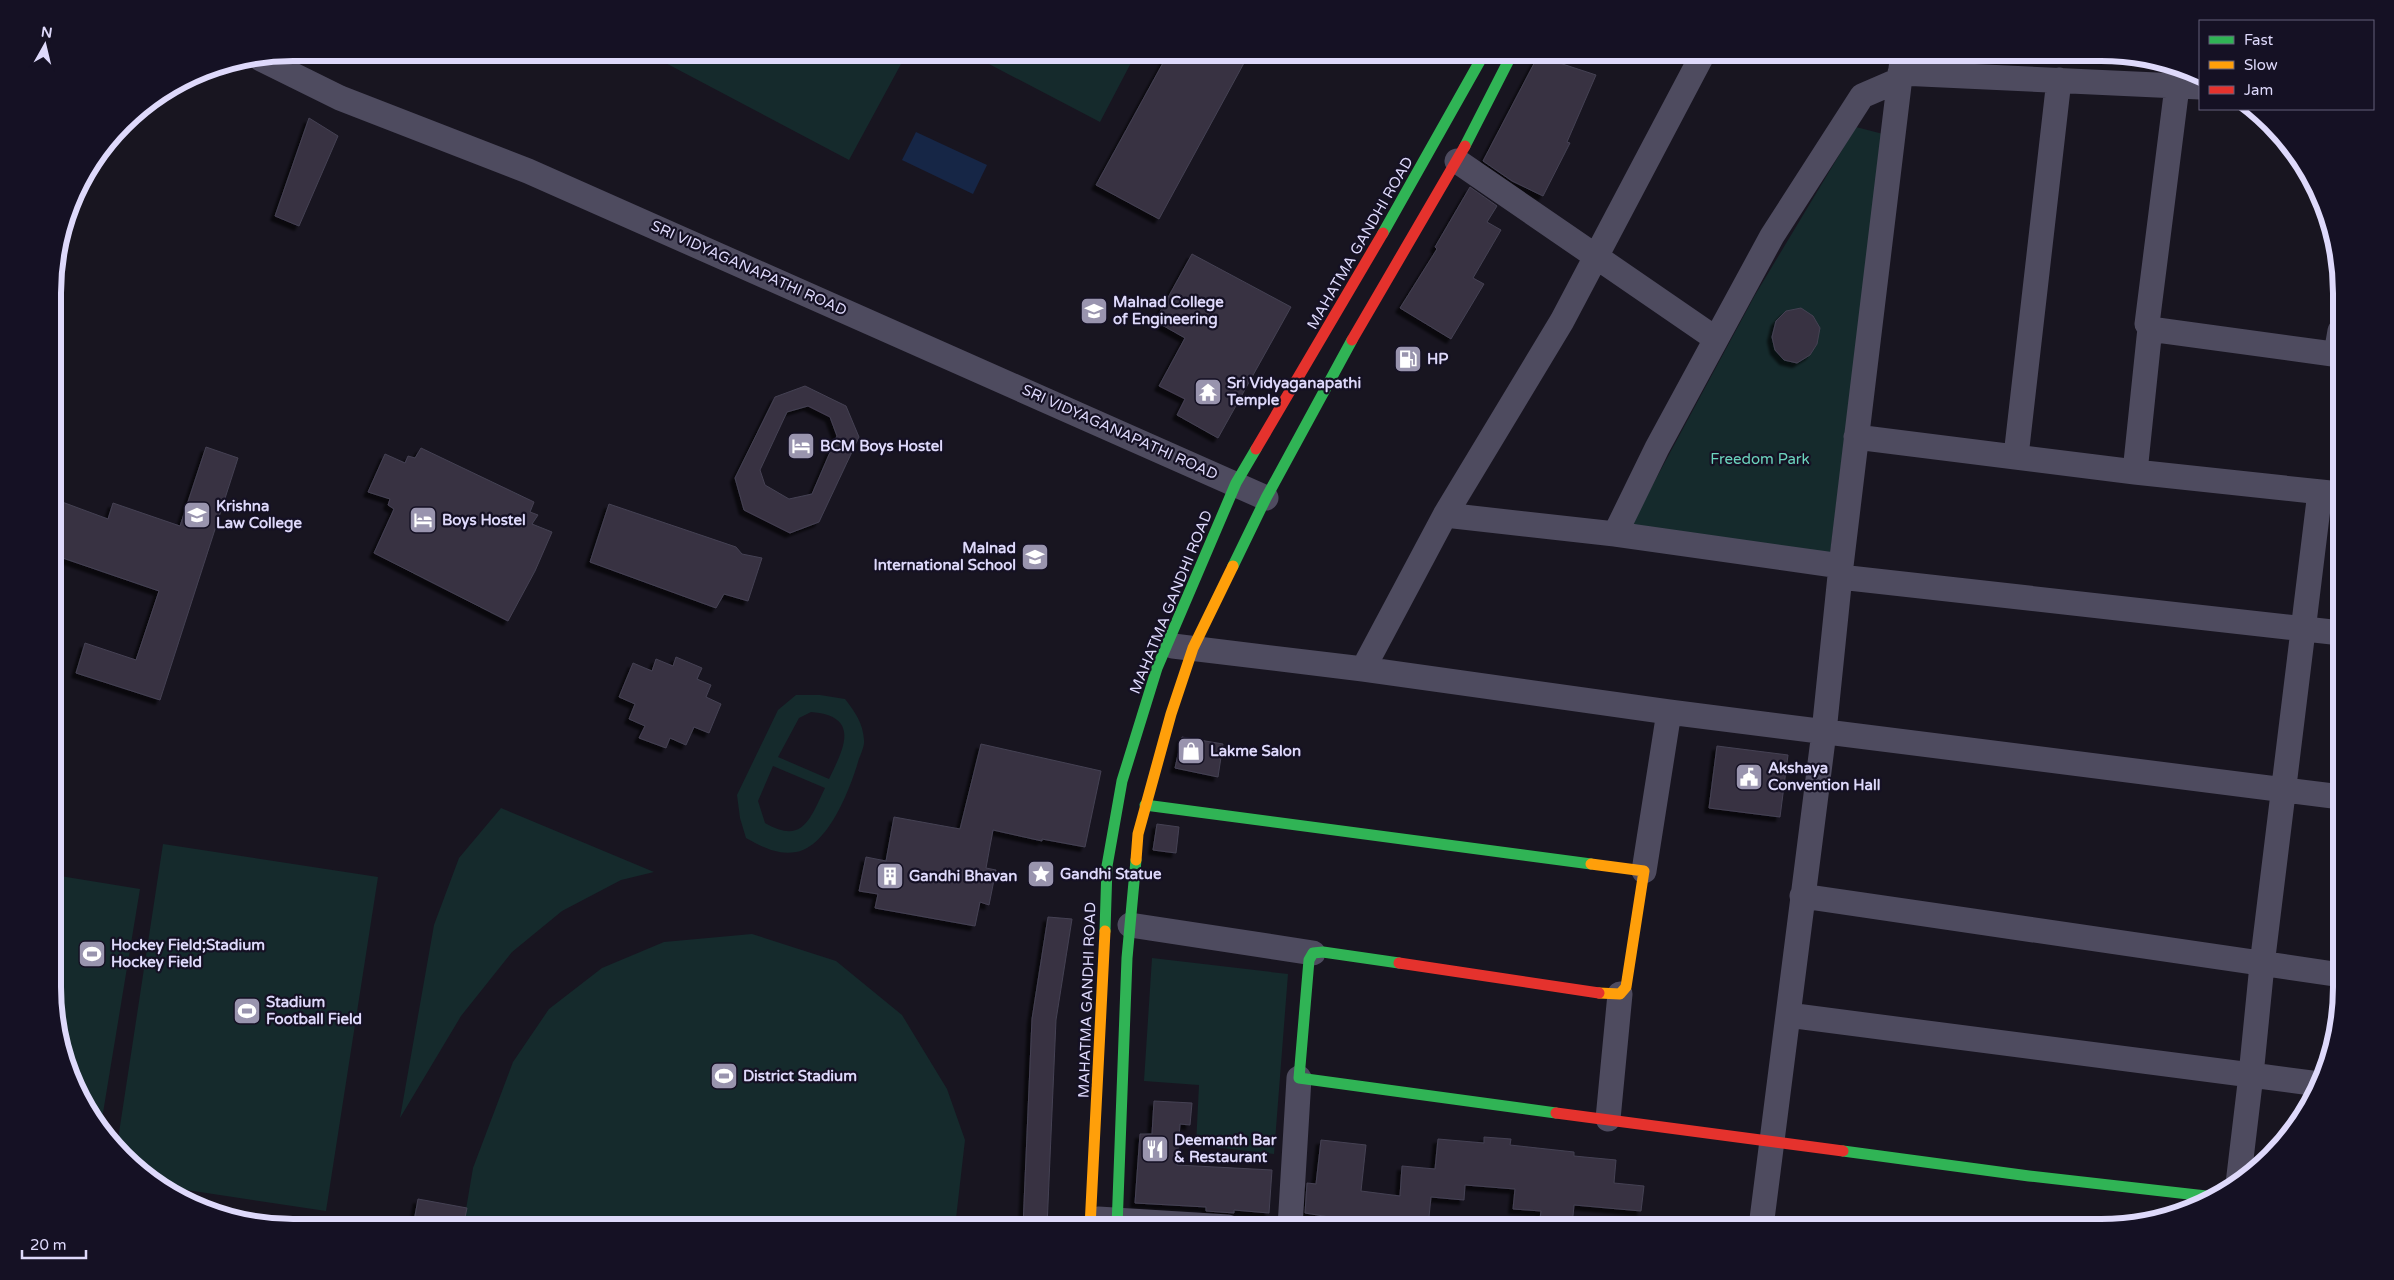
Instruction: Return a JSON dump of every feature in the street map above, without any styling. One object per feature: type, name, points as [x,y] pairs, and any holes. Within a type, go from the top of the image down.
[{"type":"street","name":"MAHATMA GANDHI ROAD","points":[[1090,1219],[1101,1030],[1107,866],[1122,781],[1158,668],[1236,483],[1333,321],[1480,61]]},
{"type":"street","points":[[1117,1219],[1130,925],[1138,834],[1171,714],[1193,648],[1266,498],[1335,369],[1457,161],[1508,61]]},
{"type":"street","points":[[1363,669],[1445,515],[1562,321],[1699,61]]},
{"type":"street","name":"SRI VIDYAGANAPATHI ROAD","points":[[268,63],[340,98],[528,171],[1236,483],[1266,498]]},
{"type":"street","points":[[1762,1219],[1770,1140],[1824,732],[1840,571],[1901,68]]},
{"type":"street","points":[[1615,534],[1657,448],[1772,236],[1862,96],[1901,68],[2059,80],[2185,81],[2147,324],[2150,328],[2135,472]]},
{"type":"street","points":[[2016,456],[2059,80]]},
{"type":"street","points":[[1457,161],[1716,339]]},
{"type":"street","points":[[2150,328],[2333,346]]},
{"type":"street","points":[[1856,437],[2135,472],[2330,493],[2304,628],[2262,964],[2239,1173]]},
{"type":"street","points":[[1445,515],[1615,534],[1840,571],[2333,633]]},
{"type":"street","points":[[1167,645],[1363,669],[1669,712],[2333,796]]},
{"type":"street","points":[[1608,1119],[1620,994],[1626,987],[1669,712]]},
{"type":"street","points":[[1145,805],[1644,871]]},
{"type":"street","points":[[1802,896],[2333,974]]},
{"type":"street","points":[[1130,925],[1612,995],[1620,994]]},
{"type":"street","points":[[1290,1219],[1299,1078],[1309,960],[1313,952]]},
{"type":"street","points":[[1788,1014],[2312,1083]]},
{"type":"street","points":[[1299,1078],[2029,1176],[2203,1196]]},
{"type":"green space","points":[[662,61],[903,61],[849,160]]},
{"type":"green space","points":[[983,61],[1132,61],[1100,122]]},
{"type":"green space","name":"Freedom Park","points":[[1856,127],[1883,134],[1830,554],[1631,525],[1755,295]]},
{"type":"green space","points":[[796,695],[820,695],[845,699],[858,718],[864,742],[849,787],[828,828],[808,848],[789,853],[764,847],[746,838],[740,818],[737,795],[778,710]],"holes":[[[811,712],[827,715],[837,720],[843,727],[843,745],[829,779],[778,757],[799,718]],[[773,766],[825,788],[815,810],[804,825],[797,830],[778,829],[765,823],[758,801]]]},
{"type":"green space","points":[[501,808],[654,872],[621,880],[562,911],[512,952],[461,1016],[400,1118],[434,925],[459,858]]},
{"type":"green space","name":"Stadium Football Field","points":[[163,844],[378,877],[326,1211],[178,1189],[152,1171],[118,1139]]},
{"type":"green space","name":"Hockey Field;Stadium Hockey Field","points":[[61,876],[140,889],[102,1119],[79,1076],[69,1047],[63,1017],[61,987]]},
{"type":"green space","name":"District Stadium","points":[[752,934],[836,961],[902,1015],[947,1089],[965,1140],[956,1219],[464,1219],[473,1168],[513,1062],[549,1009],[602,968],[664,942]]},
{"type":"green space","points":[[1152,958],[1288,974],[1274,1154],[1196,1145],[1199,1085],[1144,1081]]},
{"type":"water","points":[[916,132],[987,165],[973,194],[902,160]]},
{"type":"building","points":[[1164,61],[1245,61],[1159,219],[1096,185]]},
{"type":"building","points":[[1535,61],[1553,61],[1596,75],[1567,142],[1570,143],[1543,196],[1512,181],[1483,161]]},
{"type":"building","points":[[309,118],[338,136],[299,226],[275,216]]},
{"type":"building","points":[[1470,187],[1497,206],[1487,222],[1501,230],[1473,278],[1484,284],[1451,339],[1400,308],[1437,249],[1435,247]]},
{"type":"building","points":[[1192,254],[1291,307],[1218,438],[1177,415],[1185,399],[1159,386],[1185,338],[1155,321]]},
{"type":"building","points":[[1801,308],[1813,316],[1820,328],[1817,344],[1810,355],[1797,363],[1784,360],[1775,350],[1772,337],[1776,321],[1786,311]]},
{"type":"building","points":[[805,386],[846,406],[859,437],[819,522],[790,533],[744,510],[735,478],[775,397]],"holes":[[[808,406],[830,417],[837,436],[812,494],[789,499],[765,485],[760,470],[787,412]]]},
{"type":"building","points":[[206,447],[238,458],[160,700],[76,673],[85,643],[136,660],[159,591],[61,557],[61,502],[108,519],[113,503],[180,526]]},
{"type":"building","points":[[421,448],[534,502],[530,512],[538,515],[532,524],[552,532],[535,571],[508,621],[374,553],[394,509],[388,505],[390,499],[368,492],[385,454],[405,463],[408,456],[415,458]]},
{"type":"building","points":[[609,504],[736,547],[742,554],[762,558],[748,601],[724,594],[716,608],[590,562]]},
{"type":"building","points":[[676,657],[702,668],[697,679],[711,685],[706,697],[721,704],[709,733],[694,727],[686,745],[670,738],[666,748],[639,738],[645,726],[629,719],[635,704],[619,697],[633,663],[652,671],[656,659],[673,666]]},
{"type":"building","points":[[1182,737],[1223,744],[1218,777],[1175,768]]},
{"type":"building","points":[[981,744],[1101,771],[1085,847],[1042,839],[1042,841],[993,830],[986,868],[996,870],[989,905],[980,902],[975,926],[875,908],[878,894],[859,891],[866,857],[886,861],[894,817],[960,829]]},
{"type":"building","points":[[1717,746],[1788,755],[1780,817],[1709,808]]},
{"type":"building","points":[[1157,824],[1179,827],[1176,853],[1153,850]]},
{"type":"building","points":[[1048,917],[1072,919],[1056,1020],[1047,1219],[1023,1219],[1032,1019]]},
{"type":"building","points":[[1154,1101],[1192,1103],[1190,1125],[1180,1124],[1177,1165],[1272,1170],[1269,1213],[1234,1210],[1234,1213],[1206,1211],[1206,1207],[1135,1203],[1140,1134],[1152,1134]]},
{"type":"building","points":[[1484,1137],[1511,1139],[1510,1145],[1574,1152],[1574,1156],[1616,1160],[1614,1183],[1644,1186],[1641,1211],[1574,1205],[1573,1219],[1540,1219],[1541,1211],[1513,1209],[1515,1189],[1465,1185],[1464,1200],[1431,1197],[1429,1219],[1342,1219],[1305,1213],[1307,1183],[1316,1184],[1321,1140],[1366,1145],[1361,1191],[1400,1196],[1402,1166],[1435,1169],[1438,1139],[1484,1143]]},
{"type":"building","points":[[418,1199],[467,1208],[465,1219],[414,1219]]},
{"type":"traffic: fast","points":[[1383,233],[1480,61]]},
{"type":"traffic: fast","points":[[1465,146],[1508,61]]},
{"type":"traffic: fast","points":[[1233,566],[1266,498],[1352,340]]},
{"type":"traffic: fast","points":[[1105,931],[1107,866],[1122,781],[1157,668],[1236,483],[1256,449]]},
{"type":"traffic: fast","points":[[1145,805],[1591,864]]},
{"type":"traffic: fast","points":[[1117,1219],[1127,958],[1136,860]]},
{"type":"traffic: fast","points":[[1399,963],[1323,952],[1313,953],[1309,960],[1299,1078],[1556,1113]]},
{"type":"traffic: fast","points":[[1843,1151],[2029,1176],[2203,1196]]},
{"type":"traffic: slow","points":[[1136,860],[1138,834],[1171,714],[1193,648],[1233,566]]},
{"type":"traffic: slow","points":[[1591,864],[1644,871],[1626,987],[1620,994],[1599,993]]},
{"type":"traffic: slow","points":[[1090,1219],[1105,931]]},
{"type":"traffic: jam","points":[[1352,340],[1465,146]]},
{"type":"traffic: jam","points":[[1256,449],[1383,233]]},
{"type":"traffic: jam","points":[[1399,963],[1599,993]]},
{"type":"traffic: jam","points":[[1556,1113],[1843,1151]]},
{"type":"place","name":"Malnad College of Engineering","points":[[1094,311]]},
{"type":"place","name":"HP","points":[[1408,359]]},
{"type":"place","name":"Sri Vidyaganapathi Temple","points":[[1208,392]]},
{"type":"place","name":"BCM Boys Hostel","points":[[801,446]]},
{"type":"place","name":"Krishna Law College","points":[[197,515]]},
{"type":"place","name":"Boys Hostel","points":[[423,520]]},
{"type":"place","name":"Malnad International School","points":[[1035,557]]},
{"type":"place","name":"Lakme Salon","points":[[1191,751]]},
{"type":"place","name":"Akshaya Convention Hall","points":[[1749,777]]},
{"type":"place","name":"Gandhi Statue","points":[[1041,874]]},
{"type":"place","name":"Gandhi Bhavan","points":[[890,876]]},
{"type":"place","name":"Hockey Field;Stadium Hockey Field","points":[[92,954]]},
{"type":"place","name":"Stadium Football Field","points":[[247,1011]]},
{"type":"place","name":"District Stadium","points":[[724,1076]]},
{"type":"place","name":"Deemanth Bar & Restaurant","points":[[1155,1149]]}]
